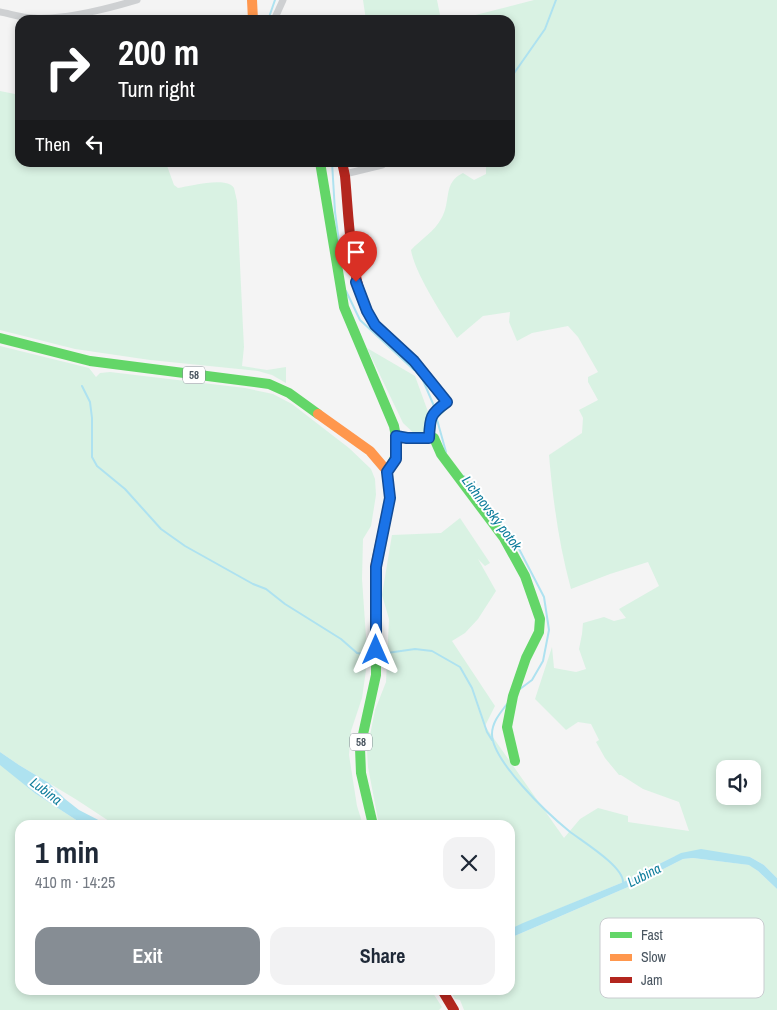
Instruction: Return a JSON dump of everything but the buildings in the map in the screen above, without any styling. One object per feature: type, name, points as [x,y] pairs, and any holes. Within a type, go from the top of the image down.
[{"type":"street","points":[[74,15],[137,0]]},
{"type":"street","points":[[252,0],[253,15]]},
{"type":"street","points":[[276,15],[283,0]]},
{"type":"street","points":[[0,12],[18,15]]},
{"type":"street","points":[[321,167],[344,307],[394,426],[396,459],[387,472]]},
{"type":"street","points":[[357,167],[344,168],[356,282],[367,311],[375,325],[414,361],[447,402],[432,413],[429,420],[429,438]]},
{"type":"street","name":"58","points":[[0,338],[90,361],[269,384],[289,393],[370,451],[387,472],[390,498],[376,567],[376,675],[360,748],[361,773],[372,820]]},
{"type":"street","points":[[396,436],[434,438],[440,454],[504,538],[526,576],[540,619],[539,632],[526,658],[513,696],[507,727],[515,761]]},
{"type":"street","points":[[445,995],[454,1010]]},
{"type":"green space","points":[[363,0],[437,0],[440,15],[365,15]]},
{"type":"green space","points":[[534,0],[777,0],[777,878],[764,865],[750,857],[675,856],[621,883],[515,927],[515,820],[378,820],[368,767],[367,750],[375,710],[386,682],[389,619],[382,595],[392,535],[441,533],[460,518],[490,563],[485,566],[478,559],[496,591],[478,619],[465,633],[452,641],[495,706],[485,726],[564,838],[580,819],[598,808],[628,816],[628,822],[689,831],[679,802],[643,789],[619,775],[605,758],[596,742],[599,740],[591,724],[578,722],[566,730],[535,699],[552,647],[554,668],[576,672],[586,669],[579,649],[583,623],[604,617],[614,621],[626,618],[619,609],[659,586],[648,562],[571,589],[557,523],[549,455],[582,433],[583,418],[579,410],[598,400],[588,382],[588,377],[598,372],[578,337],[568,326],[532,333],[517,341],[509,322],[510,312],[483,316],[457,338],[430,295],[418,271],[411,250],[438,223],[444,212],[452,182],[463,173],[474,180],[486,174],[486,167],[515,167],[515,15],[476,15]]},
{"type":"green space","points":[[0,91],[15,94],[15,167],[167,167],[174,185],[178,188],[216,182],[230,184],[234,188],[237,201],[244,347],[242,366],[267,370],[286,367],[286,383],[272,375],[258,371],[150,360],[75,349],[0,330]]},
{"type":"green space","points":[[0,346],[89,368],[96,377],[100,373],[110,372],[245,388],[273,394],[292,404],[349,448],[371,469],[375,479],[376,495],[371,526],[363,539],[362,579],[366,670],[362,698],[351,731],[349,755],[357,806],[361,820],[107,820],[0,752]]},
{"type":"green space","points":[[367,348],[415,376],[431,420],[428,429],[417,436],[403,423]]},
{"type":"green space","points":[[0,764],[36,794],[76,820],[15,820],[15,995],[434,995],[442,1007],[439,1010],[0,1010]]},
{"type":"green space","points":[[693,858],[750,865],[777,889],[777,1010],[464,1010],[460,1000],[455,999],[453,995],[515,995],[515,936],[628,887],[683,859]]},
{"type":"water","name":"Lubina","points":[[0,752],[49,783],[79,810],[98,820],[76,820],[36,794],[0,765]]},
{"type":"water","name":"Lubina","points":[[701,849],[750,857],[764,865],[777,878],[777,889],[749,865],[693,858],[683,859],[628,887],[515,936],[515,927],[621,883],[681,853]]},
{"type":"waterway","name":"Lichnovský potok","points":[[270,15],[275,0]]},
{"type":"waterway","points":[[515,72],[545,29],[556,0]]},
{"type":"waterway","name":"Lichnovský potok","points":[[332,167],[335,212],[341,257]]},
{"type":"waterway","name":"Lichnovský potok","points":[[346,291],[360,320],[414,370]]},
{"type":"waterway","name":"Lichnovský potok","points":[[422,378],[434,406]]},
{"type":"waterway","points":[[82,386],[90,402],[92,457],[97,466],[125,489],[161,529],[185,546],[253,584],[266,589],[285,604],[341,639],[357,653],[373,655]]},
{"type":"waterway","name":"Lichnovský potok","points":[[436,416],[446,452]]},
{"type":"waterway","name":"Lichnovský potok","points":[[464,476],[517,545],[544,597],[549,630],[543,661],[532,680],[520,689]]},
{"type":"waterway","points":[[380,654],[415,649],[432,651],[460,667],[472,688],[487,732],[492,740]]},
{"type":"waterway","name":"Lichnovský potok","points":[[507,704],[497,718],[492,730],[494,745],[501,758],[535,800],[569,831],[610,862],[617,869],[623,882]]},
{"type":"traffic: fast","points":[[321,167],[344,307],[394,426],[397,450],[394,460],[387,471]]},
{"type":"traffic: fast","points":[[0,338],[90,361],[269,384],[289,393],[318,414]]},
{"type":"traffic: fast","points":[[398,347],[413,361],[447,402],[432,416],[429,438]]},
{"type":"traffic: fast","points":[[396,436],[434,438],[441,454],[504,538],[525,576],[540,619],[539,632],[526,658],[513,696],[507,727],[515,761]]},
{"type":"traffic: fast","points":[[372,820],[361,773],[360,748],[376,675],[376,636]]},
{"type":"traffic: slow","points":[[252,0],[253,15]]},
{"type":"traffic: slow","points":[[318,414],[370,451],[387,471],[390,499],[375,567],[376,636]]},
{"type":"traffic: jam","points":[[343,167],[352,254],[361,295],[367,312],[376,326],[398,347]]},
{"type":"traffic: jam","points":[[445,995],[454,1010]]},
{"type":"route","points":[[356,282],[367,311],[375,325],[414,361],[447,402],[432,413],[429,420],[429,438],[396,436],[396,459],[387,472],[390,498],[376,567],[376,650]]}]
